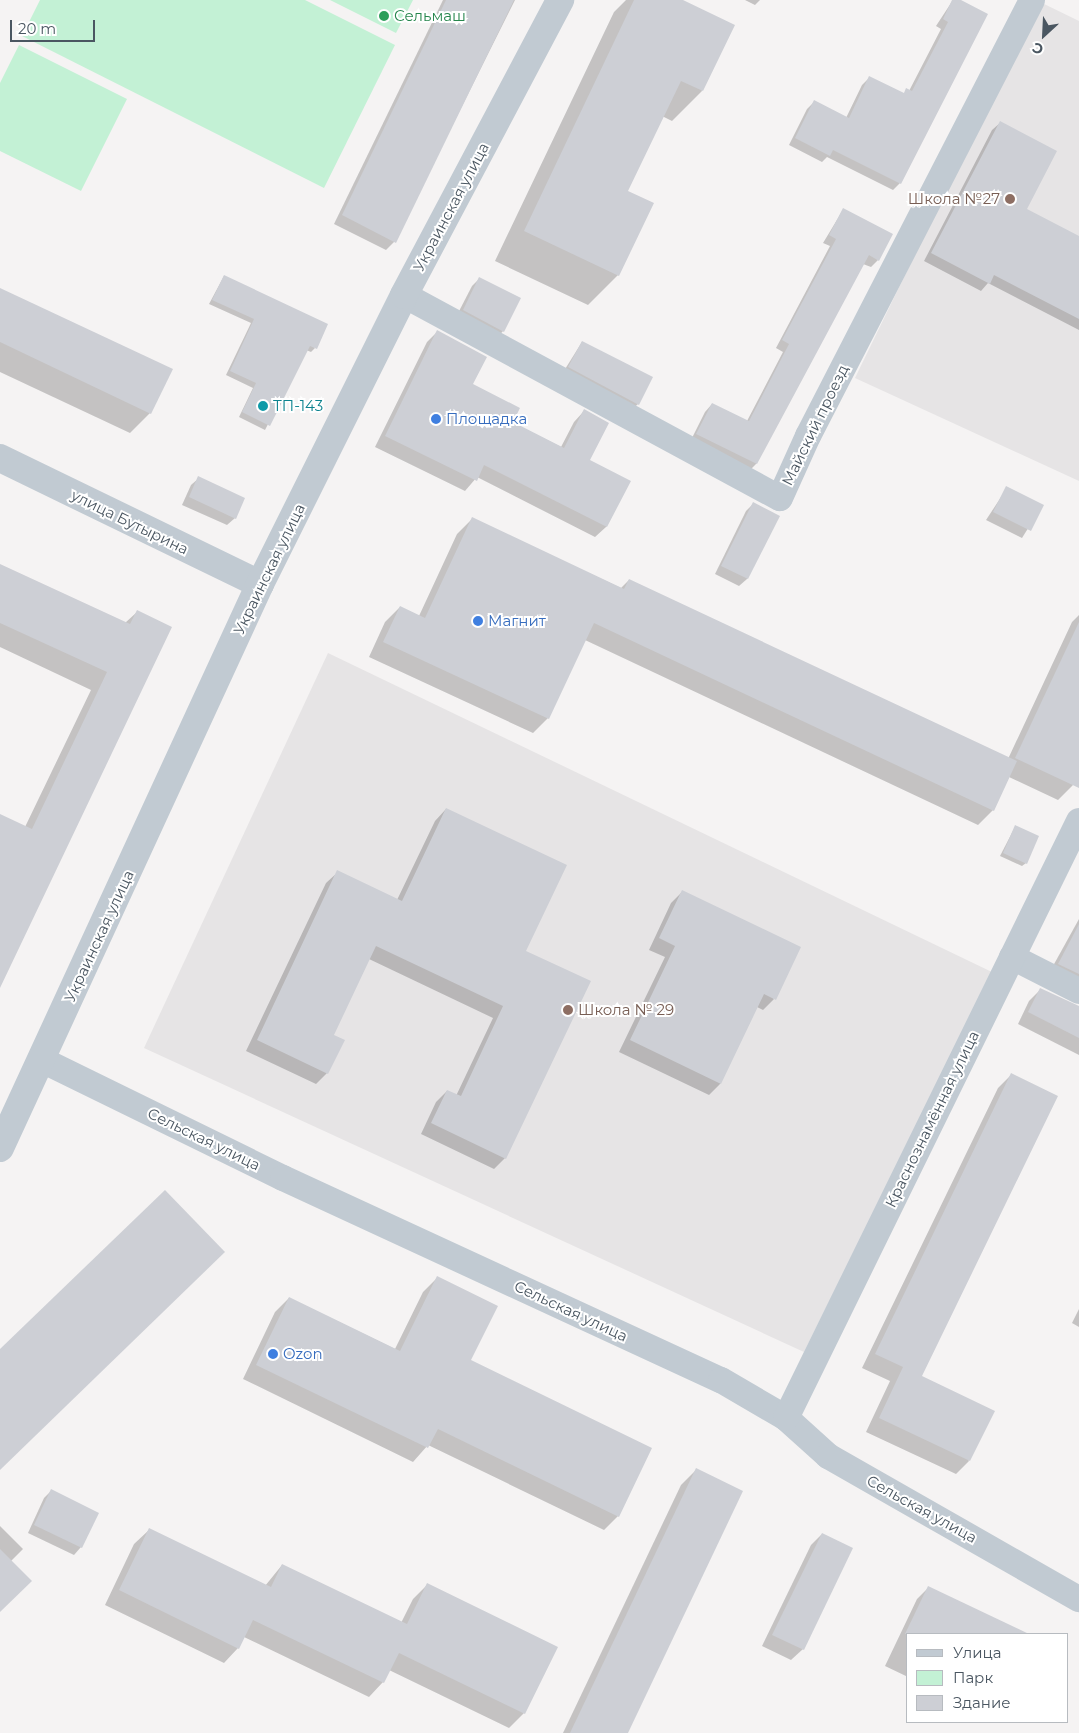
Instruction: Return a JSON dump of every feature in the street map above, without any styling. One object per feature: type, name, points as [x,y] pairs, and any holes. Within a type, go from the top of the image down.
[{"type":"street","name":"Украинская улица","points":[[0,1148],[260,584],[404,295],[560,0]]},
{"type":"street","name":"Майский проезд","points":[[404,295],[780,498],[808,436],[1032,0]]},
{"type":"street","name":"улица Бутырина","points":[[0,458],[260,584]]},
{"type":"street","name":"Краснознамённая улица","points":[[786,1418],[1079,821]]},
{"type":"street","points":[[1012,957],[1079,991]]},
{"type":"street","name":"Сельская улица","points":[[42,1060],[282,1178],[721,1380],[786,1418],[828,1456],[1079,1599]]},
{"type":"shaded area","name":"Школа №27","points":[[1038,1],[1079,21],[1079,481],[855,378]]},
{"type":"shaded area","name":"Школа № 29","points":[[328,653],[994,973],[804,1352],[144,1048]]},
{"type":"green space","points":[[40,0],[305,0],[395,45],[324,188],[22,36]]},
{"type":"green space","name":"Сельмаш","points":[[330,0],[413,0],[396,33]]},
{"type":"green space","points":[[19,45],[127,99],[81,191],[0,151],[0,83]]},
{"type":"building","points":[[446,0],[514,0],[396,243],[342,215]]},
{"type":"building","points":[[634,0],[683,0],[735,25],[703,91],[681,81],[628,191],[654,203],[619,276],[524,231]]},
{"type":"building","points":[[952,0],[961,0],[988,14],[901,184],[833,150],[830,156],[795,138],[814,100],[849,118],[869,76],[904,93],[906,88],[912,91],[948,22],[943,19]]},
{"type":"building","points":[[1000,121],[1057,151],[1027,209],[1079,236],[1079,319],[994,275],[990,284],[931,253]]},
{"type":"building","points":[[843,208],[893,234],[879,261],[869,255],[757,464],[696,434],[712,403],[749,421],[789,344],[782,340],[836,239],[829,235]]},
{"type":"building","points":[[224,275],[328,324],[317,349],[310,346],[270,426],[242,412],[256,383],[230,371],[254,319],[212,300]]},
{"type":"building","points":[[479,277],[521,298],[504,332],[463,310]]},
{"type":"building","points":[[0,288],[173,369],[151,414],[0,342]]},
{"type":"building","points":[[437,330],[487,357],[473,384],[520,408],[513,422],[564,448],[584,409],[609,423],[590,460],[631,481],[607,527],[484,465],[477,481],[385,436]]},
{"type":"building","points":[[582,341],[653,377],[639,405],[568,367]]},
{"type":"building","points":[[198,476],[245,498],[236,519],[189,497]]},
{"type":"building","points":[[1006,486],[1044,505],[1031,531],[993,512]]},
{"type":"building","points":[[753,502],[780,516],[748,579],[721,566]]},
{"type":"building","points":[[472,517],[624,589],[629,579],[1017,761],[994,811],[594,623],[549,719],[383,642],[400,606],[425,618]]},
{"type":"building","points":[[0,564],[130,624],[137,610],[172,627],[0,988],[0,814],[32,829],[107,672],[0,623]]},
{"type":"building","points":[[1079,622],[1079,788],[1015,758]]},
{"type":"building","points":[[446,808],[567,865],[526,951],[591,981],[506,1159],[431,1123],[447,1090],[461,1096],[503,1006],[376,946],[334,1035],[345,1040],[328,1074],[257,1040],[337,870],[402,901]]},
{"type":"building","points":[[1015,825],[1039,836],[1027,864],[1003,853]]},
{"type":"building","points":[[682,890],[801,947],[776,1000],[764,994],[721,1084],[630,1040],[675,946],[659,938]]},
{"type":"building","points":[[1079,924],[1079,974],[1058,964]]},
{"type":"building","points":[[1040,988],[1079,1006],[1079,1038],[1028,1012]]},
{"type":"building","points":[[1011,1073],[1058,1096],[922,1376],[995,1411],[970,1461],[879,1418],[903,1367],[875,1354]]},
{"type":"building","points":[[165,1190],[225,1252],[0,1470],[0,1349]]},
{"type":"building","points":[[437,1276],[498,1306],[471,1360],[652,1448],[619,1517],[438,1429],[428,1448],[256,1365],[289,1297],[400,1351]]},
{"type":"building","points":[[696,1468],[743,1491],[628,1733],[570,1733]]},
{"type":"building","points":[[51,1489],[99,1513],[82,1548],[34,1525]]},
{"type":"building","points":[[149,1528],[271,1587],[282,1564],[407,1624],[427,1583],[558,1647],[525,1714],[399,1653],[384,1683],[253,1620],[239,1649],[119,1590]]},
{"type":"building","points":[[822,1533],[853,1548],[804,1650],[772,1635]]},
{"type":"building","points":[[0,1549],[32,1581],[0,1612]]},
{"type":"building","points":[[928,1586],[1027,1633],[906,1633]]},
{"type":"place","name":"Сельмаш","points":[[384,16]]},
{"type":"place","name":"Школа №27","points":[[1010,199]]},
{"type":"place","name":"ТП-143","points":[[263,406]]},
{"type":"place","name":"Площадка","points":[[436,419]]},
{"type":"place","name":"Магнит","points":[[478,621]]},
{"type":"place","name":"Школа № 29","points":[[568,1010]]},
{"type":"place","name":"Ozon","points":[[273,1354]]}]
